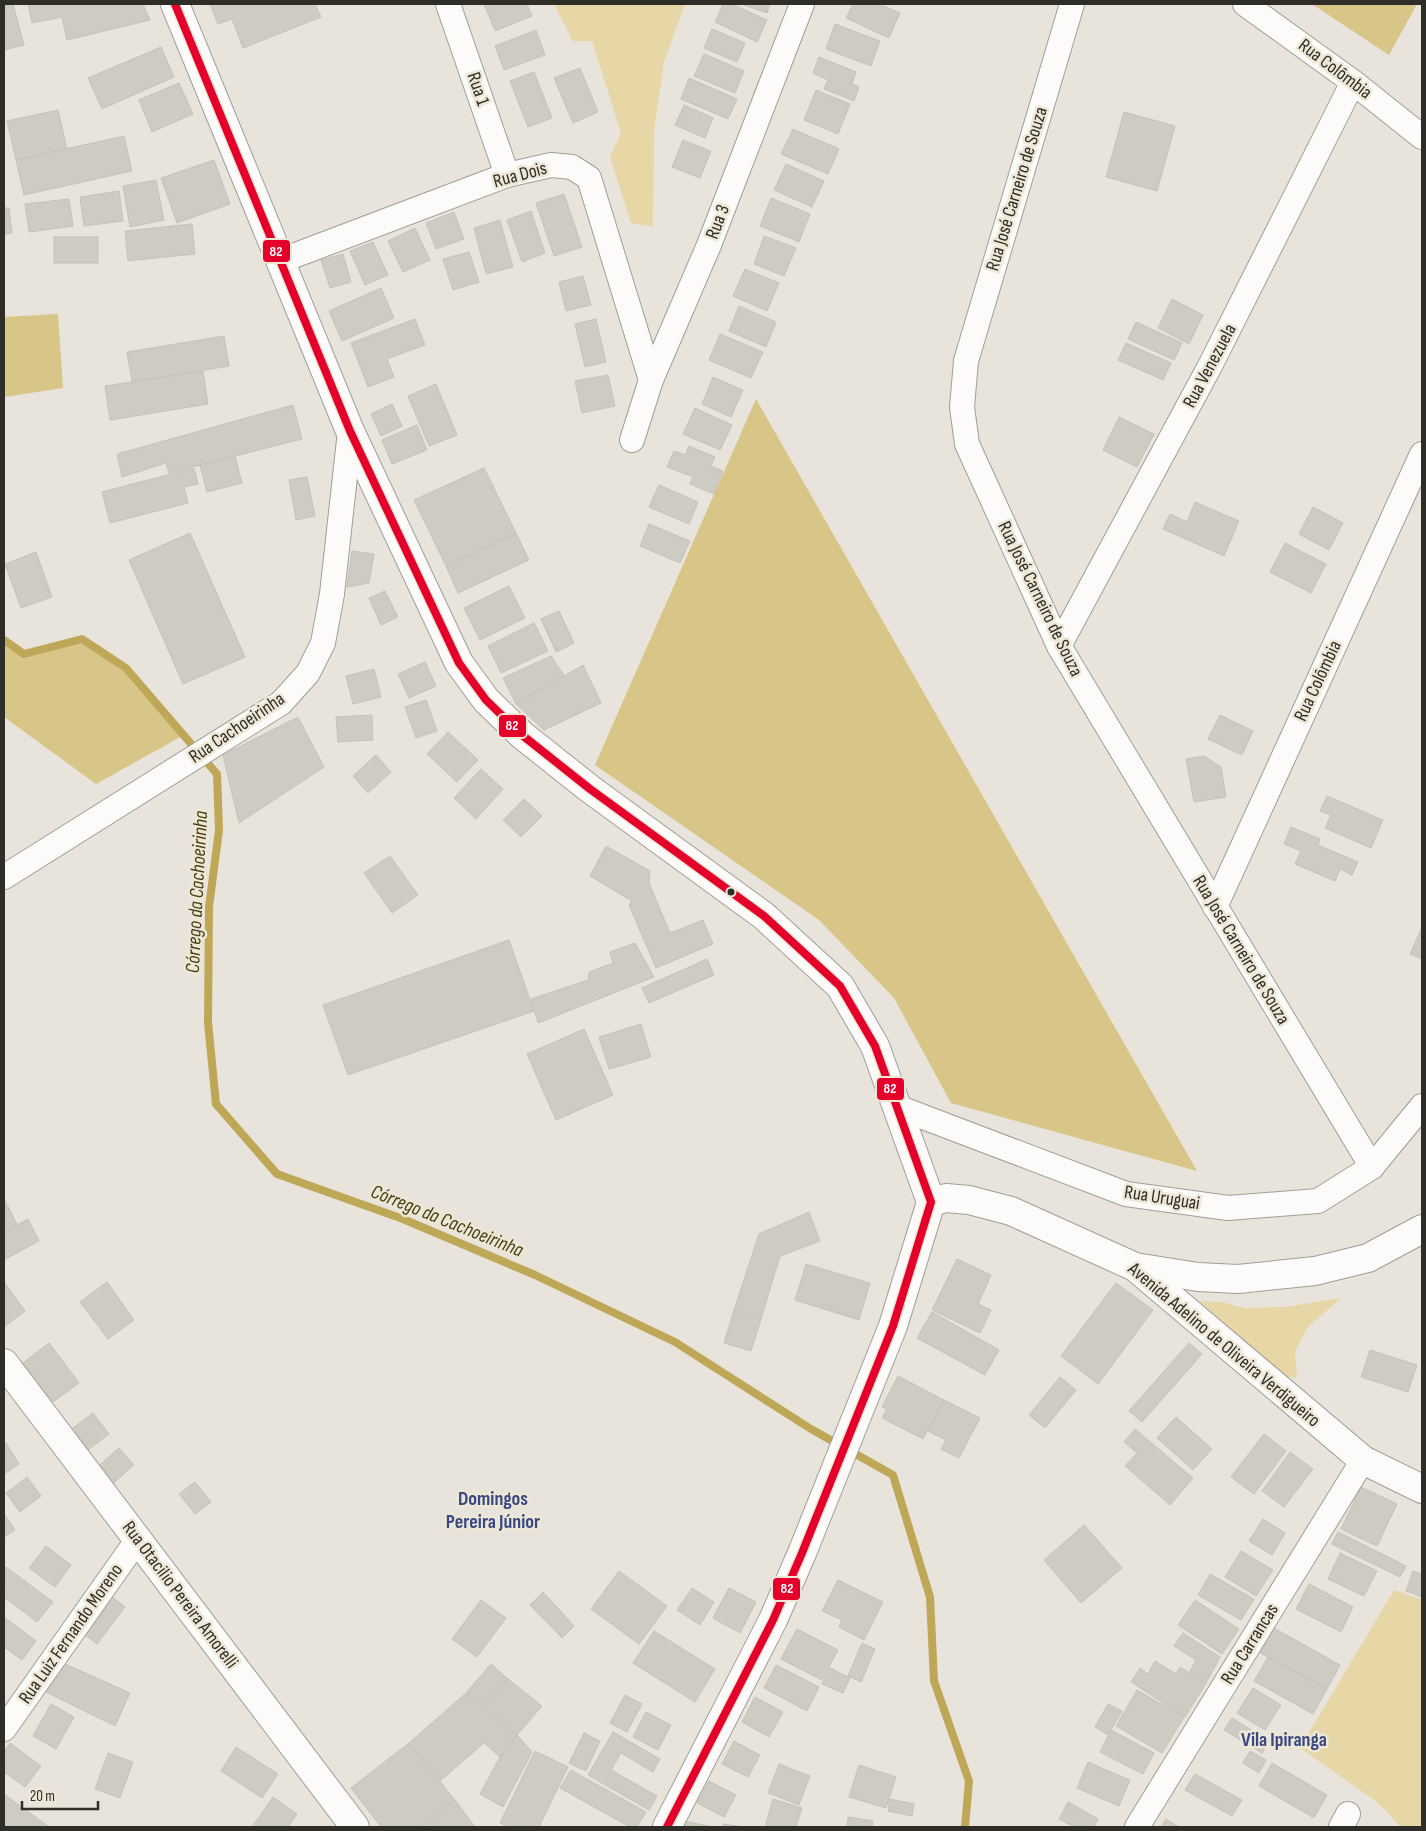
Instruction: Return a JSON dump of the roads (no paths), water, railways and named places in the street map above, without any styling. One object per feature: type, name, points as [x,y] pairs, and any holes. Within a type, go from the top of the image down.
[{"type":"main road","points":[[175,4],[350,431],[459,663],[486,700],[522,735],[590,789],[764,916],[840,986],[876,1046],[930,1202],[893,1326],[859,1414],[773,1620],[667,1827]]},
{"type":"main road","name":"Avenida Adelino de Oliveira Verdigueiro","points":[[930,1202],[946,1198],[969,1200],[1011,1211],[1134,1267],[1363,1460],[1422,1488]]},
{"type":"main road","points":[[1134,1267],[1198,1277],[1238,1279],[1315,1271],[1368,1258],[1422,1229]]},
{"type":"main road","name":"Rua Otacilio Pereira Amorelli","points":[[4,1363],[355,1827]]},
{"type":"street","name":"Rua 1","points":[[448,4],[507,175]]},
{"type":"street","name":"Rua 3","points":[[632,440],[651,380],[709,245],[802,4]]},
{"type":"street","name":"Rua José Carneiro de Souza","points":[[1072,4],[966,361],[962,407],[967,444],[1059,646],[1372,1166]]},
{"type":"street","name":"Rua Colômbia","points":[[1245,4],[1353,82],[1422,137]]},
{"type":"street","name":"Rua Venezuela","points":[[1059,646],[1211,364],[1353,82]]},
{"type":"street","name":"Rua Dois","points":[[280,261],[507,175],[551,165],[572,167],[589,178],[651,380]]},
{"type":"street","name":"Rua Cachoeirinha","points":[[4,877],[281,702],[308,673],[322,643],[332,594],[350,431]]},
{"type":"street","name":"Rua Colômbia","points":[[1215,907],[1422,454]]},
{"type":"street","name":"Rua Uruguai","points":[[896,1107],[1126,1194],[1219,1207],[1318,1201],[1372,1166],[1422,1106]]},
{"type":"street","name":"Rua Carrancas","points":[[1137,1827],[1363,1460]]},
{"type":"street","name":"Rua Luiz Fernando Moreno","points":[[4,1729],[138,1539]]},
{"type":"waterway","name":"Córrego da Cachoeirinha","points":[[4,640],[24,654],[82,639],[126,668],[217,774],[219,830],[209,907],[208,1022],[216,1104],[277,1174],[403,1219],[535,1275],[675,1342],[811,1429],[893,1475],[930,1597],[934,1681],[969,1781],[965,1827]]},
{"type":"district","name":"Domingos Pereira Júnior","points":[[493,1510]]},
{"type":"district","name":"Vila Ipiranga","points":[[1284,1740]]}]
